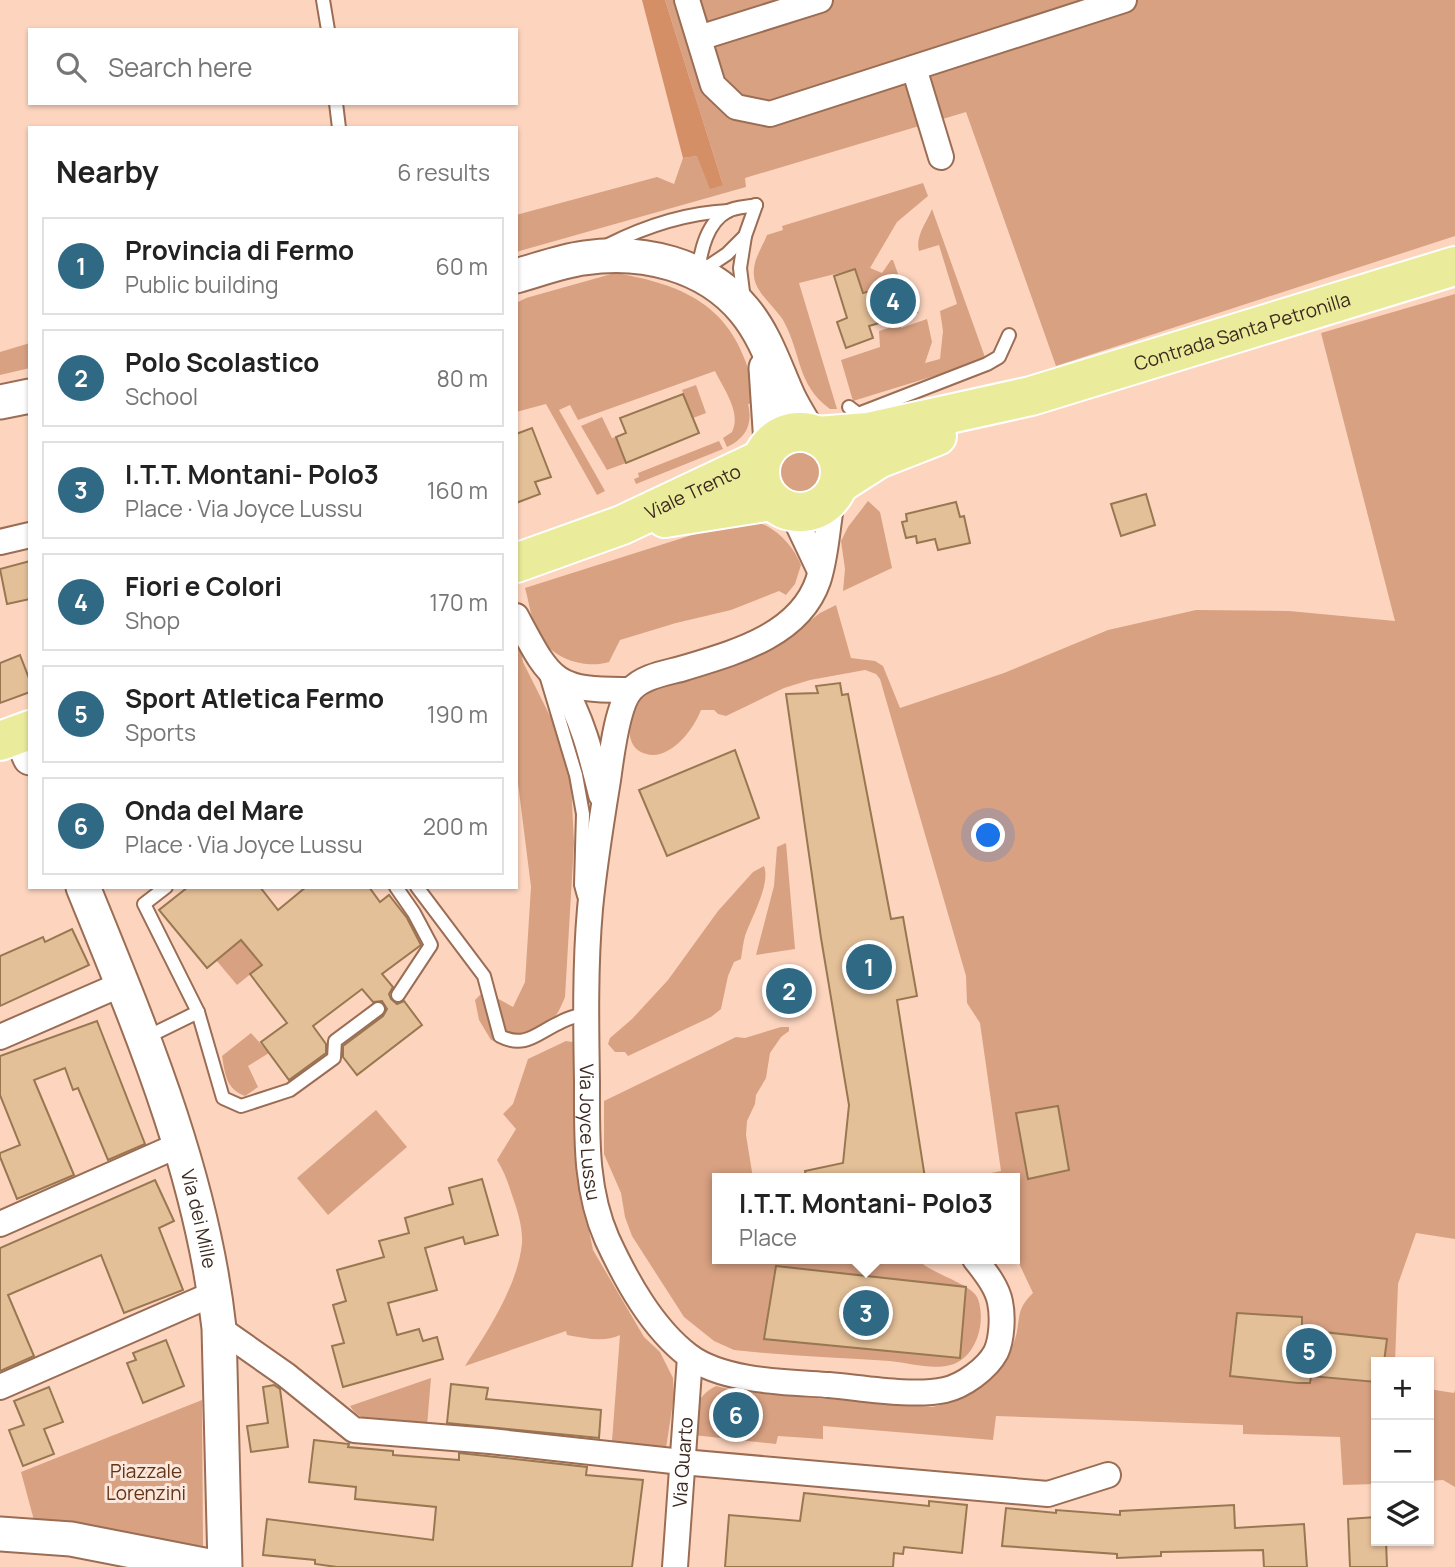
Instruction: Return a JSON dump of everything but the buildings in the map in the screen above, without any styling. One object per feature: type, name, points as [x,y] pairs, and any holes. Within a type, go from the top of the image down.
[{"type":"main road","points":[[522,278],[583,258],[626,254],[660,260],[698,273],[723,290],[745,311],[764,341],[789,398],[813,434],[828,443],[836,453],[840,467],[836,490]]},
{"type":"main road","name":"Contrada Santa Petronilla","points":[[813,434],[868,432],[1031,396],[1455,266]]},
{"type":"main road","points":[[764,341],[767,452]]},
{"type":"main road","points":[[0,402],[28,396]]},
{"type":"main road","name":"Contrada Santa Petronilla","points":[[836,490],[878,459],[1031,396]]},
{"type":"main road","name":"Viale Trento","points":[[518,562],[622,525],[767,452],[788,434],[813,434]]},
{"type":"main road","name":"Viale Trento","points":[[767,452],[760,479],[764,490],[782,506]]},
{"type":"main road","name":"Viale Trento","points":[[622,525],[782,506],[806,512],[822,506],[836,490]]},
{"type":"main road","name":"Via dei Mille","points":[[84,889],[145,1038],[181,1144],[215,1293],[219,1328],[225,1567]]},
{"type":"main road","points":[[0,1534],[71,1539],[214,1567]]},
{"type":"street","points":[[687,0],[712,85],[736,107],[770,114],[1124,0]]},
{"type":"street","points":[[699,38],[820,0]]},
{"type":"street","points":[[914,68],[941,157]]},
{"type":"street","points":[[552,674],[583,689],[630,690],[647,679],[736,651],[775,632],[804,608],[817,583],[836,490]]},
{"type":"street","points":[[782,506],[820,571]]},
{"type":"street","points":[[0,542],[28,535]]},
{"type":"street","points":[[518,619],[552,674],[576,706],[604,806]]},
{"type":"street","name":"Via Joyce Lussu","points":[[630,690],[617,725],[604,806],[590,913],[586,1013],[587,1150],[594,1199],[606,1235],[628,1281],[659,1326],[690,1357],[725,1372],[759,1380],[920,1392],[947,1390],[976,1374],[996,1352],[1001,1324],[1000,1300],[979,1264]]},
{"type":"street","points":[[0,1037],[122,984]]},
{"type":"street","points":[[0,1224],[181,1144]]},
{"type":"street","points":[[0,1387],[215,1293]]},
{"type":"street","points":[[219,1328],[286,1375],[354,1430],[1048,1494],[1108,1475]]},
{"type":"street","name":"Via Quarto","points":[[675,1567],[690,1357]]},
{"type":"lane","points":[[323,0],[328,28]]},
{"type":"lane","points":[[336,105],[339,126]]},
{"type":"lane","points":[[583,258],[642,229],[700,212],[728,211],[756,205],[745,236],[740,268],[745,311]]},
{"type":"lane","points":[[698,273],[701,249],[712,227],[728,211]]},
{"type":"lane","points":[[698,273],[727,254],[745,236]]},
{"type":"lane","points":[[849,407],[858,414],[987,363],[999,357],[1009,335]]},
{"type":"lane","points":[[552,674],[583,814],[581,885],[590,913]]},
{"type":"lane","points":[[163,889],[144,904],[198,1012],[223,1098],[241,1106],[290,1090],[334,1058],[335,1041],[378,1009]]},
{"type":"lane","points":[[397,889],[431,945],[398,995]]},
{"type":"lane","points":[[419,889],[484,976],[500,1036],[512,1042],[527,1040],[560,1021],[586,1013]]},
{"type":"lane","points":[[145,1038],[198,1012]]},
{"type":"green space","points":[[665,0],[1455,0],[1455,236],[1056,366],[966,112],[745,178],[746,187],[518,251],[518,214],[657,177],[674,184],[683,158],[697,156],[723,185]]},
{"type":"green space","points":[[923,183],[928,196],[897,222],[870,268],[882,273],[893,260],[901,282],[862,292],[855,269],[799,283],[837,409],[830,409],[805,379],[783,320],[755,282],[754,265],[758,255],[767,235],[783,230],[782,226]]},
{"type":"green space","points":[[932,209],[986,360],[853,401],[841,360],[880,347],[879,331],[888,328],[887,324],[898,320],[901,328],[927,319],[932,342],[925,363],[940,359],[943,331],[940,311],[957,304],[939,245],[919,251],[920,235]]},
{"type":"green space","points":[[615,273],[657,282],[694,298],[724,322],[736,339],[749,370],[755,403],[748,404],[750,418],[743,435],[727,447],[723,438],[732,432],[735,417],[715,371],[578,420],[570,405],[559,410],[605,491],[597,495],[546,404],[518,411],[518,302]]},
{"type":"green space","points":[[1455,294],[1455,1239],[1416,1233],[1398,1284],[1395,1357],[1371,1357],[1371,1484],[1343,1485],[1340,1437],[1243,1434],[1243,1425],[996,1416],[993,1440],[823,1426],[823,1439],[778,1436],[776,1444],[693,1435],[699,1401],[716,1386],[741,1392],[932,1407],[959,1399],[982,1386],[1001,1367],[1014,1342],[1023,1305],[1033,1293],[1019,1264],[1020,1173],[991,1173],[1001,1171],[980,1023],[967,1003],[966,976],[880,679],[876,674],[865,670],[810,680],[784,688],[726,716],[714,710],[701,710],[680,742],[664,753],[655,755],[639,751],[631,740],[631,717],[637,704],[646,695],[664,685],[778,645],[820,613],[836,605],[851,658],[875,661],[883,666],[900,708],[1004,673],[1108,630],[1196,610],[1289,611],[1395,621],[1321,333]]},
{"type":"green space","points":[[28,344],[28,368],[0,375],[0,352]]},
{"type":"green space","points":[[696,385],[706,413],[693,418],[682,390]]},
{"type":"green space","points":[[602,417],[612,438],[616,437],[626,463],[607,470],[581,426]]},
{"type":"green space","points":[[800,439],[821,447],[830,457],[832,464],[826,491],[817,501],[806,505],[784,497],[767,479],[769,469],[782,446]]},
{"type":"green space","points":[[719,441],[723,449],[636,484],[634,479],[639,477],[638,473]]},
{"type":"green space","points":[[868,501],[880,512],[892,568],[843,591],[845,569],[841,541]]},
{"type":"green space","points":[[751,521],[764,525],[778,533],[794,552],[801,565],[795,584],[786,595],[779,591],[731,610],[620,640],[609,662],[599,664],[578,663],[558,655],[542,641],[525,588],[733,522]]},
{"type":"green space","points":[[518,633],[523,662],[553,722],[571,782],[574,843],[565,997],[551,1022],[528,1040],[500,1037],[497,1042],[491,1040],[479,1020],[475,1000],[484,991],[513,1007],[525,982],[531,887],[518,783]]},
{"type":"green space","points":[[786,843],[795,949],[756,955],[774,886],[777,847]]},
{"type":"green space","points":[[764,866],[763,891],[745,936],[741,959],[734,962],[728,976],[721,1009],[711,1017],[628,1056],[625,1052],[615,1052],[608,1044],[610,1038],[632,1019],[668,980],[718,911],[753,872]]},
{"type":"green space","points":[[241,940],[262,965],[237,985],[216,960]]},
{"type":"green space","points":[[789,1027],[789,1031],[781,1037],[770,1053],[766,1078],[756,1095],[747,1121],[746,1135],[752,1173],[712,1173],[712,1264],[923,1264],[968,1288],[978,1299],[981,1318],[978,1337],[962,1360],[946,1366],[930,1367],[890,1361],[734,1350],[714,1341],[684,1317],[632,1236],[621,1193],[604,1154],[604,1101],[736,1037],[745,1038]]},
{"type":"green space","points":[[251,1033],[269,1053],[248,1066],[258,1087],[245,1096],[230,1085],[222,1056]]},
{"type":"green space","points":[[566,1041],[579,1043],[583,1201],[593,1250],[644,1337],[660,1352],[673,1378],[674,1396],[666,1448],[612,1441],[620,1335],[608,1339],[594,1339],[567,1335],[566,1331],[465,1366],[508,1291],[515,1275],[522,1243],[518,1212],[497,1160],[516,1129],[503,1114],[513,1104],[528,1059]]},
{"type":"green space","points":[[376,1110],[407,1147],[328,1215],[297,1178]]},
{"type":"green space","points":[[431,1378],[427,1426],[374,1421],[356,1413],[350,1406]]},
{"type":"green space","points":[[1434,1390],[1454,1393],[1455,1390],[1455,1487],[1443,1480],[1434,1481]]},
{"type":"green space","name":"Piazzale Lorenzini","points":[[202,1400],[203,1546],[35,1524],[21,1472]]},
{"type":"shaded area","points":[[642,0],[665,0],[723,185],[710,189],[697,156],[683,158]]},
{"type":"place","name":"Fiori e Colori","points":[[893,301]]},
{"type":"place","name":"Provincia di Fermo","points":[[869,967]]},
{"type":"place","name":"Polo Scolastico","points":[[789,991]]},
{"type":"place","name":"I.T.T. Montani- Polo3","points":[[866,1313]]},
{"type":"place","name":"Sport Atletica Fermo","points":[[1309,1351]]},
{"type":"place","name":"Onda del Mare","points":[[736,1415]]}]
